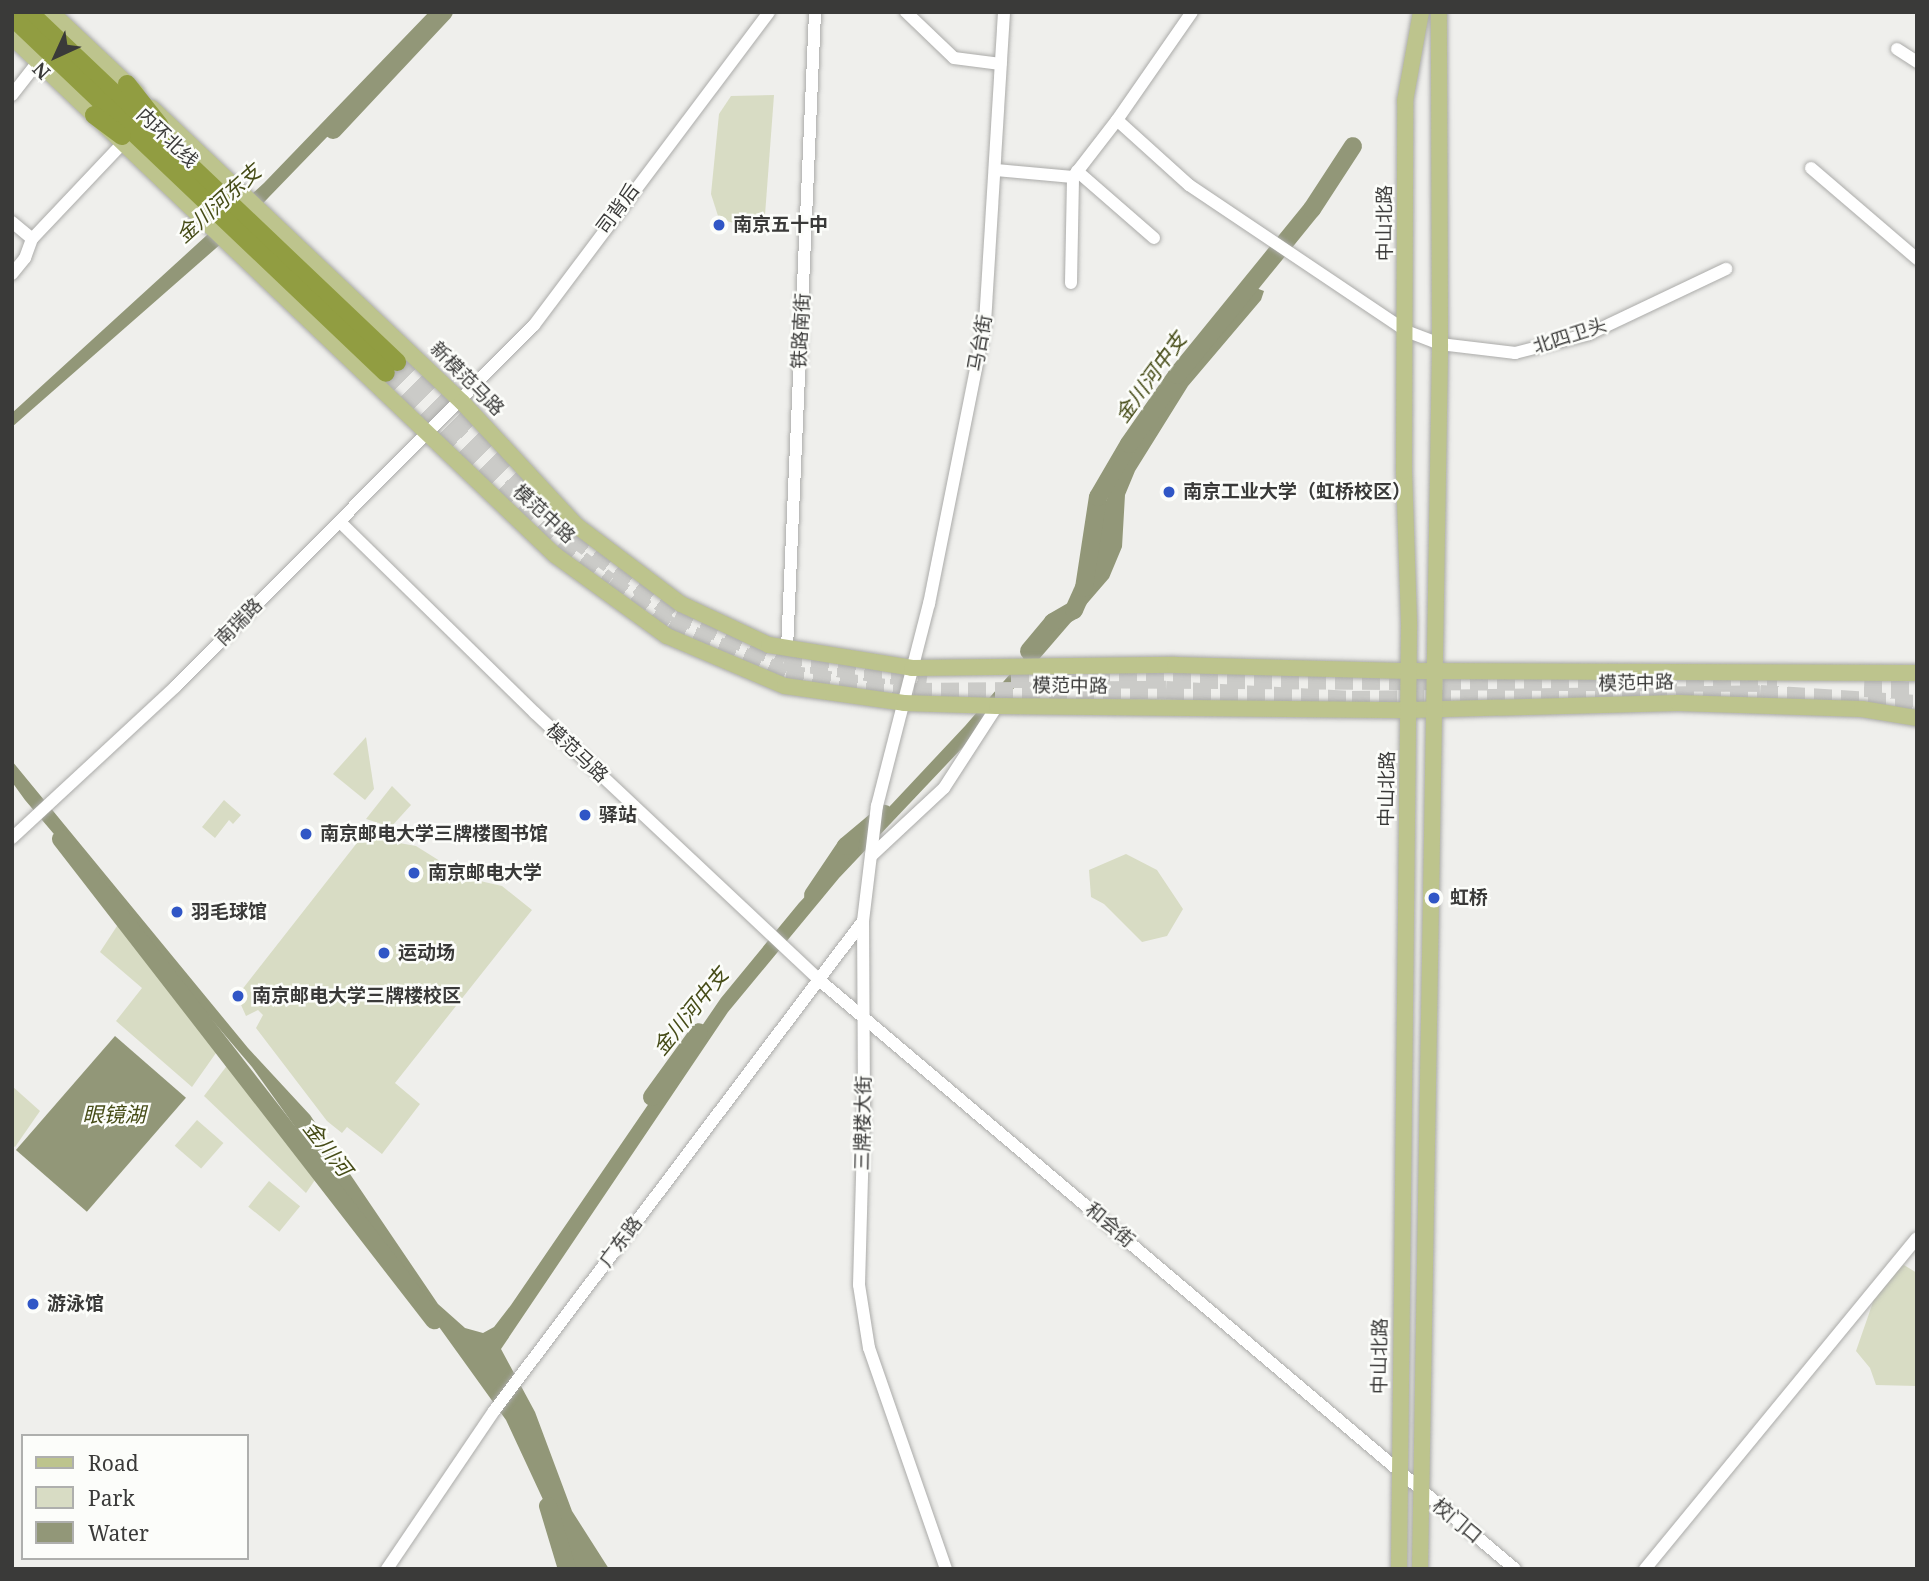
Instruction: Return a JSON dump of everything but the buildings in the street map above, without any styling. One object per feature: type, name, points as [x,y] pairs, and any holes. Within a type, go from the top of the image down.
[{"type":"highway","name":"内环北线","points":[[12,17],[174,173],[207,192],[273,234],[392,368],[244,241],[207,192],[29,12]]},
{"type":"highway","points":[[127,84],[207,192]]},
{"type":"highway","points":[[94,116],[174,173]]},
{"type":"main road","points":[[51,12],[127,84]]},
{"type":"main road","name":"中山北路","points":[[1399,1569],[1409,710],[1405,101],[1421,12]]},
{"type":"main road","points":[[1420,1569],[1440,344],[1439,12]]},
{"type":"main road","points":[[12,37],[121,145],[207,192]]},
{"type":"main road","name":"模范中路","points":[[207,192],[243,261],[555,555],[667,636],[785,686],[904,703],[997,706],[1409,710],[1766,705],[1862,709],[1917,719]]},
{"type":"main road","name":"新模范马路","points":[[273,234],[462,402],[588,534],[681,604],[751,638],[787,649],[912,668]]},
{"type":"main road","name":"模范中路","points":[[912,668],[1175,665],[1409,671],[1917,673]]},
{"type":"street","name":"司背后","points":[[462,402],[534,325],[769,12]]},
{"type":"street","name":"铁路南街","points":[[787,649],[816,12]]},
{"type":"street","points":[[906,12],[954,58],[1001,64]]},
{"type":"street","name":"马台街","points":[[912,668],[985,323],[1004,12]]},
{"type":"street","points":[[1071,283],[1075,174],[1192,12]]},
{"type":"street","points":[[1897,49],[1917,62]]},
{"type":"street","points":[[12,94],[37,63]]},
{"type":"street","name":"北四卫头","points":[[1116,120],[1189,185],[1406,331],[1440,344],[1515,353],[1589,334],[1726,269]]},
{"type":"street","points":[[12,274],[25,258],[32,239],[121,145]]},
{"type":"street","points":[[1811,168],[1917,259]]},
{"type":"street","points":[[996,170],[1075,174],[1154,238]]},
{"type":"street","points":[[12,222],[32,239]]},
{"type":"street","name":"南瑞路","points":[[17,833],[462,402]]},
{"type":"street","name":"模范马路","points":[[340,522],[818,979]]},
{"type":"street","name":"三牌楼大街","points":[[912,668],[877,806],[863,921],[859,1284],[869,1348],[946,1569]]},
{"type":"street","points":[[871,856],[944,788],[997,706]]},
{"type":"street","name":"广东路","points":[[387,1569],[495,1411],[863,921]]},
{"type":"street","name":"和会街","points":[[818,979],[864,1015],[1399,1473]]},
{"type":"street","points":[[1645,1569],[1917,1238]]},
{"type":"street","name":"校门口","points":[[1399,1473],[1515,1569]]},
{"type":"green space","points":[[774,95],[765,215],[745,226],[719,219],[711,194],[719,114],[731,96]]},
{"type":"green space","points":[[366,737],[374,789],[365,800],[333,774]]},
{"type":"green space","points":[[392,786],[411,805],[391,827],[366,819]]},
{"type":"green space","points":[[224,800],[241,815],[233,824],[229,820],[215,838],[202,827]]},
{"type":"green space","name":"运动场","points":[[372,838],[416,846],[467,878],[502,886],[532,910],[395,1083],[420,1104],[382,1154],[347,1127],[342,1133],[327,1121],[256,1028],[263,1015],[258,1010],[246,1016],[237,996],[360,839]]},
{"type":"green space","points":[[1126,854],[1157,870],[1183,909],[1167,936],[1142,942],[1104,904],[1091,897],[1089,870]]},
{"type":"green space","points":[[121,920],[223,1043],[192,1087],[116,1021],[142,988],[100,952]]},
{"type":"green space","points":[[235,1055],[319,1174],[306,1193],[204,1096]]},
{"type":"green space","points":[[12,1086],[40,1111],[15,1147],[12,1145]]},
{"type":"green space","points":[[197,1120],[223,1143],[201,1169],[175,1146]]},
{"type":"green space","points":[[269,1181],[300,1206],[279,1232],[248,1207]]},
{"type":"green space","points":[[1904,1265],[1917,1273],[1917,1386],[1876,1385],[1870,1368],[1856,1351],[1881,1279]]},
{"type":"water","points":[[429,12],[448,12],[239,228],[12,427],[12,413],[264,183]]},
{"type":"water","points":[[1256,288],[1264,291],[1261,300],[1188,386],[1135,471],[1125,495],[1122,547],[1109,578],[964,746],[839,878],[728,1012],[501,1349],[535,1412],[572,1511],[609,1569],[562,1569],[566,1549],[506,1420],[252,1067],[25,800],[12,782],[12,761],[248,1048],[310,1115],[438,1304],[465,1328],[483,1333],[494,1327],[511,1305],[721,998],[799,903],[965,726],[1074,600],[1089,568],[1098,520],[1112,487],[1172,391]]},
{"type":"water","name":"眼镜湖","points":[[115,1036],[186,1098],[87,1212],[16,1150]]},
{"type":"waterway","name":"金川河东支","points":[[333,130],[444,12]]},
{"type":"waterway","name":"金川河中支","points":[[1029,651],[1053,622],[1074,610],[1084,588],[1098,497],[1129,444],[1177,375],[1312,209],[1353,146]]},
{"type":"waterway","name":"金川河中支","points":[[813,895],[846,846],[884,814]]},
{"type":"waterway","name":"金川河","points":[[61,839],[434,1320]]},
{"type":"waterway","name":"金川河中支","points":[[652,1097],[699,1032]]},
{"type":"waterway","name":"金川河","points":[[548,1506],[567,1569]]},
{"type":"tunnel","points":[[397,362],[573,537],[676,614],[784,661],[927,680]]},
{"type":"tunnel","points":[[386,373],[560,543],[610,582],[669,625],[786,674],[914,692],[1166,690],[1352,700],[1760,694],[1917,704]]},
{"type":"tunnel","points":[[1011,679],[1777,683]]},
{"type":"tunnel","points":[[1864,688],[1917,691]]},
{"type":"place","name":"南京五十中","points":[[719,225]]},
{"type":"place","name":"南京工业大学（虹桥校区）","points":[[1169,492]]},
{"type":"place","name":"驿站","points":[[585,815]]},
{"type":"place","name":"南京邮电大学三牌楼图书馆","points":[[306,834]]},
{"type":"place","name":"南京邮电大学","points":[[414,873]]},
{"type":"place","name":"虹桥","points":[[1434,898]]},
{"type":"place","name":"羽毛球馆","points":[[177,912]]},
{"type":"place","name":"运动场","points":[[384,953]]},
{"type":"place","name":"南京邮电大学三牌楼校区","points":[[238,996]]},
{"type":"place","name":"游泳馆","points":[[33,1304]]}]
